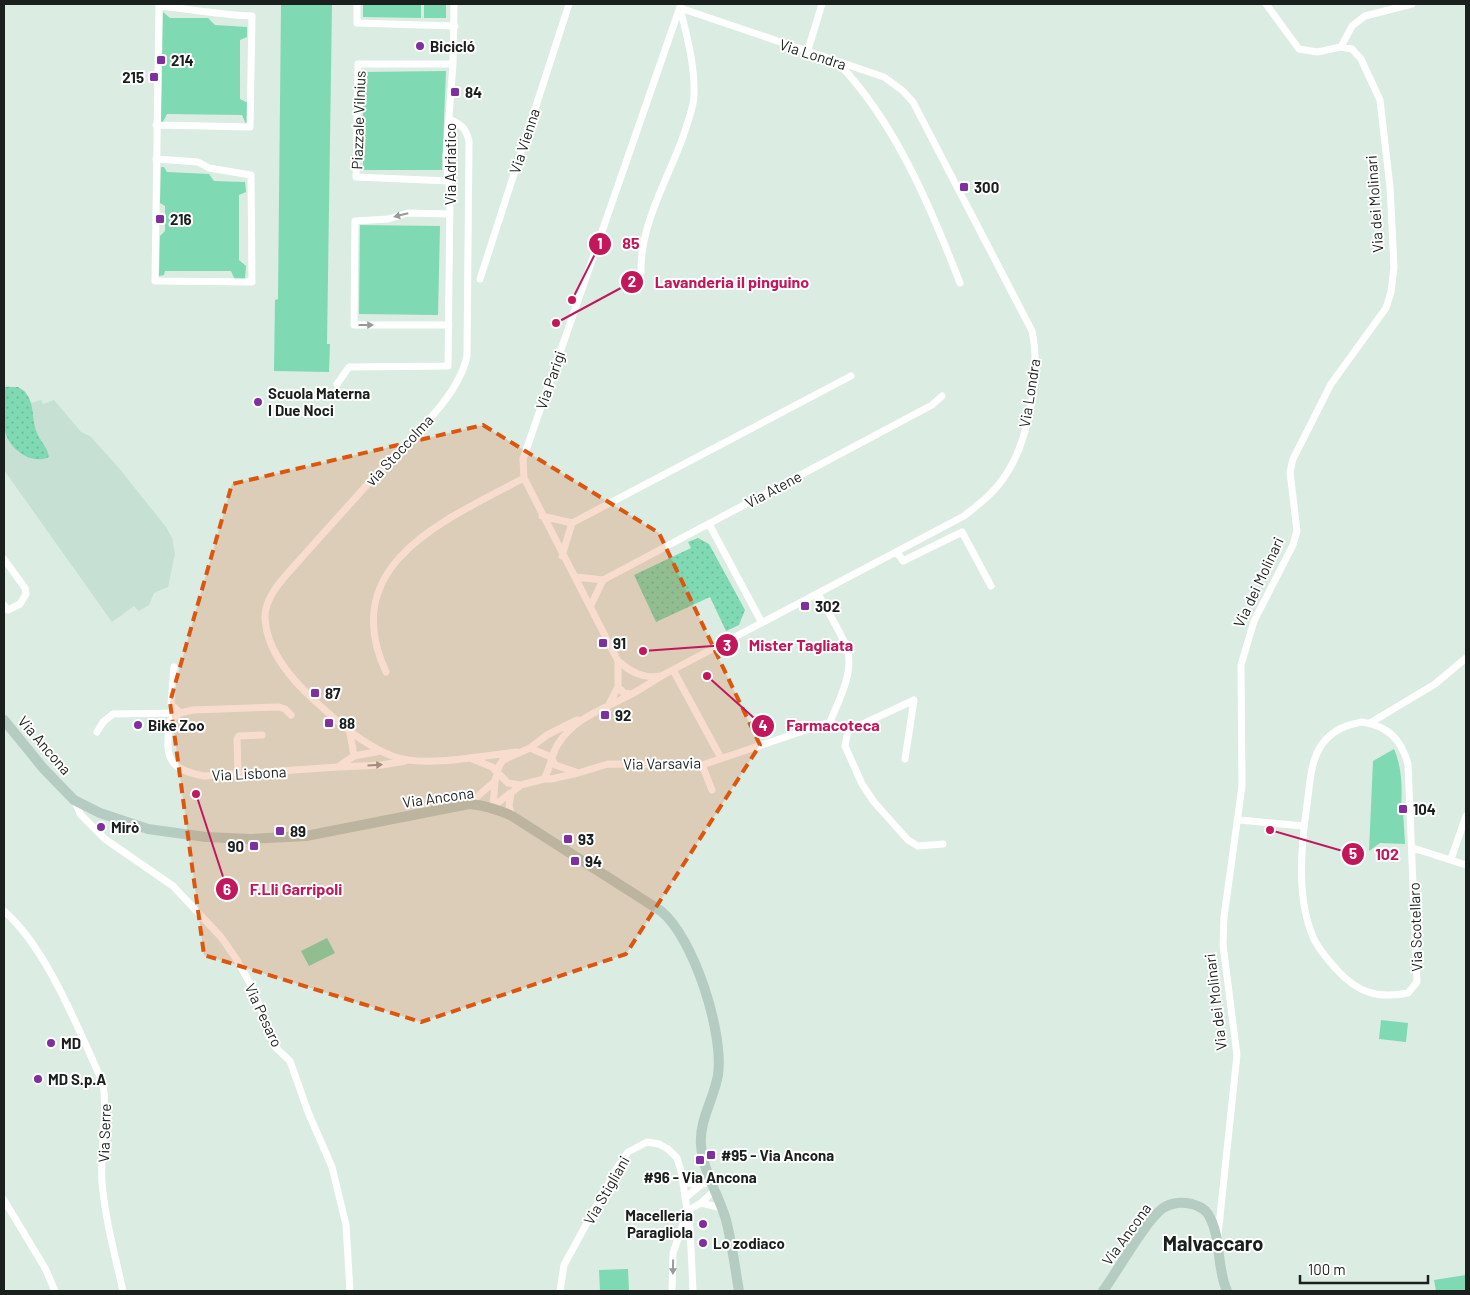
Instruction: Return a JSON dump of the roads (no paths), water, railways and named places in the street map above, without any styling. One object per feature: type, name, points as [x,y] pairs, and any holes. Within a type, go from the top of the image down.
[{"type":"street","points":[[357,4],[357,24],[455,26]]},
{"type":"street","name":"Via Adriatico","points":[[337,384],[348,367],[448,366],[450,214],[446,157],[455,26],[454,4]]},
{"type":"street","name":"Via Vienna","points":[[480,279],[569,4]]},
{"type":"street","points":[[807,53],[822,4]]},
{"type":"street","points":[[1266,4],[1299,49],[1316,52],[1341,47],[1352,26],[1366,16],[1412,4]]},
{"type":"street","points":[[156,125],[250,128],[252,16],[217,14],[159,5],[156,125],[155,281],[252,282],[252,175],[210,168],[198,162],[156,159]]},
{"type":"street","points":[[642,272],[644,238],[682,140],[694,94],[691,52],[681,6]]},
{"type":"street","name":"Via Londra","points":[[632,694],[663,675],[964,516],[997,488],[1006,475],[1021,442],[1033,386],[1035,345],[1027,320],[913,102],[903,91],[884,77],[807,53],[681,6]]},
{"type":"street","name":"Via Parigi","points":[[618,661],[576,577],[562,556],[524,478],[523,459],[681,6]]},
{"type":"street","name":"Via dei Molinari","points":[[1217,1240],[1237,1055],[1234,1022],[1226,980],[1223,936],[1238,820],[1243,762],[1241,665],[1254,621],[1293,545],[1297,531],[1290,484],[1292,466],[1331,384],[1380,319],[1391,292],[1394,267],[1390,187],[1380,100],[1361,59],[1352,50],[1341,47]]},
{"type":"street","points":[[837,62],[861,86],[897,144],[943,240],[960,283]]},
{"type":"street","name":"Piazzale Vilnius","points":[[449,181],[356,177],[358,64],[453,64]]},
{"type":"street","name":"via Stoccolma","points":[[350,733],[290,675],[272,649],[265,618],[266,608],[275,588],[338,516],[446,400],[461,377],[467,356],[469,141],[467,132],[461,125],[449,119]]},
{"type":"street","points":[[449,325],[354,325],[355,221],[388,219],[408,213],[450,214]]},
{"type":"street","points":[[542,516],[572,523],[851,376]]},
{"type":"street","name":"Via Atene","points":[[603,580],[932,405],[942,396]]},
{"type":"street","points":[[386,672],[376,648],[372,623],[375,597],[384,576],[416,542],[458,513],[524,478]]},
{"type":"street","points":[[562,556],[572,523]]},
{"type":"street","points":[[708,524],[762,623]]},
{"type":"street","points":[[897,552],[903,561],[962,532],[990,586]]},
{"type":"street","points":[[4,559],[25,588],[26,594],[20,604],[8,610],[4,605]]},
{"type":"street","points":[[576,577],[603,580],[591,606]]},
{"type":"street","points":[[818,594],[848,652],[848,670],[844,689],[830,722],[848,731]]},
{"type":"street","points":[[1370,723],[1436,684],[1466,658]]},
{"type":"street","points":[[618,661],[628,670],[637,674],[645,676],[663,675]]},
{"type":"street","points":[[608,706],[618,687],[620,677],[618,661]]},
{"type":"street","points":[[174,667],[172,704],[180,713]]},
{"type":"street","points":[[673,670],[721,758]]},
{"type":"street","points":[[620,677],[637,674]]},
{"type":"street","points":[[618,687],[624,693],[632,694]]},
{"type":"street","points":[[350,733],[393,757],[412,760],[470,758],[516,752],[530,748],[548,735],[632,694]]},
{"type":"street","points":[[848,731],[914,700],[904,760]]},
{"type":"street","points":[[97,732],[103,722],[114,714],[180,713],[193,710],[279,707],[285,709],[291,715]]},
{"type":"street","name":"Via Lisbona","points":[[180,713],[170,722],[166,748],[173,762],[185,772],[204,776],[382,765],[412,760]]},
{"type":"street","points":[[544,779],[549,771],[551,757],[566,733],[584,716]]},
{"type":"street","name":"Via Ancona","points":[[4,720],[43,768],[74,800],[100,813],[148,829],[206,837],[251,839],[306,836],[469,804],[493,807],[512,816],[647,901],[670,918],[678,929],[711,1007],[719,1043],[717,1078],[701,1131],[702,1155],[710,1185]]},
{"type":"street","name":"Via Varsavia","points":[[578,773],[608,764],[702,764],[830,722]]},
{"type":"street","name":"Via Scotellaro","points":[[1356,723],[1370,723],[1389,730],[1401,744],[1409,771],[1417,982],[1408,993],[1392,996],[1375,995],[1343,976],[1315,940],[1307,918],[1304,892],[1304,826],[1312,769],[1323,743],[1341,728],[1356,723]]},
{"type":"street","points":[[848,731],[845,746],[862,784],[874,802],[908,840],[918,846],[943,844]]},
{"type":"street","points":[[350,733],[354,756]]},
{"type":"street","points":[[238,774],[237,738],[239,736],[262,735]]},
{"type":"street","points":[[530,748],[551,757],[555,765],[578,773]]},
{"type":"street","points":[[338,767],[354,756],[381,751]]},
{"type":"street","points":[[493,807],[497,773],[503,760],[516,752]]},
{"type":"street","points":[[470,758],[492,766],[508,783],[521,784],[578,773]]},
{"type":"street","points":[[702,764],[712,790]]},
{"type":"street","points":[[469,804],[495,781]]},
{"type":"street","points":[[493,807],[521,784]]},
{"type":"street","points":[[511,792],[509,806],[512,816]]},
{"type":"street","name":"Via Pesaro","points":[[74,800],[81,815],[105,839],[172,886],[221,937],[237,960],[253,989],[275,1047],[290,1061],[308,1112],[332,1167],[346,1225],[350,1291]]},
{"type":"street","points":[[1451,860],[1466,816]]},
{"type":"street","points":[[1238,820],[1304,826]]},
{"type":"street","points":[[1413,848],[1466,865]]},
{"type":"street","name":"Via Serre","points":[[4,911],[18,923],[35,945],[103,1083],[107,1105],[102,1181],[109,1231],[123,1291]]},
{"type":"street","name":"Via Stigliani","points":[[560,1291],[564,1265],[628,1152],[636,1146],[647,1142],[659,1144],[668,1149],[677,1158],[685,1183],[685,1198],[690,1228],[693,1291]]},
{"type":"street","points":[[685,1183],[710,1185]]},
{"type":"street","points":[[685,1198],[710,1185]]},
{"type":"street","points":[[672,1291],[674,1247],[687,1211],[700,1203],[710,1185]]},
{"type":"street","points":[[710,1185],[722,1208],[739,1291]]},
{"type":"street","points":[[4,1200],[45,1268],[55,1291]]},
{"type":"street","name":"Via Ancona","points":[[1103,1291],[1154,1216],[1172,1204],[1182,1202],[1199,1206],[1207,1214],[1217,1240]]},
{"type":"street","points":[[700,1203],[722,1208]]},
{"type":"street","points":[[1217,1240],[1218,1259],[1227,1291]]},
{"type":"street","points":[[674,1247],[690,1249]]},
{"type":"place","name":"Bicicló","points":[[420,46]]},
{"type":"place","name":"214","points":[[161,60]]},
{"type":"place","name":"215","points":[[154,77]]},
{"type":"place","name":"84","points":[[455,92]]},
{"type":"place","name":"300","points":[[964,187]]},
{"type":"place","name":"216","points":[[160,219]]},
{"type":"place","name":"85","points":[[572,300]]},
{"type":"place","name":"Lavanderia il pinguino","points":[[556,323]]},
{"type":"place","name":"Scuola Materna I Due Noci","points":[[258,402]]},
{"type":"place","name":"302","points":[[805,606]]},
{"type":"place","name":"91","points":[[603,643]]},
{"type":"place","name":"Mister Tagliata","points":[[643,651]]},
{"type":"place","name":"Farmacoteca","points":[[707,676]]},
{"type":"place","name":"87","points":[[315,693]]},
{"type":"place","name":"92","points":[[605,715]]},
{"type":"place","name":"88","points":[[329,723]]},
{"type":"place","name":"Bike Zoo","points":[[138,725]]},
{"type":"place","name":"F.Lli Garripoli","points":[[196,794]]},
{"type":"place","name":"104","points":[[1403,809]]},
{"type":"place","name":"Mirò","points":[[101,827]]},
{"type":"place","name":"102","points":[[1270,830]]},
{"type":"place","name":"89","points":[[280,831]]},
{"type":"place","name":"93","points":[[568,839]]},
{"type":"place","name":"90","points":[[254,846]]},
{"type":"place","name":"94","points":[[575,861]]},
{"type":"place","name":"MD","points":[[51,1043]]},
{"type":"place","name":"MD S.p.A","points":[[38,1079]]},
{"type":"place","name":"#95 - Via Ancona","points":[[711,1155]]},
{"type":"place","name":"#96 - Via Ancona","points":[[700,1160]]},
{"type":"place","name":"Macelleria Paragliola","points":[[703,1224]]},
{"type":"place","name":"Lo zodiaco","points":[[703,1243]]},
{"type":"district","name":"Malvaccaro","points":[[1213,1243]]}]
